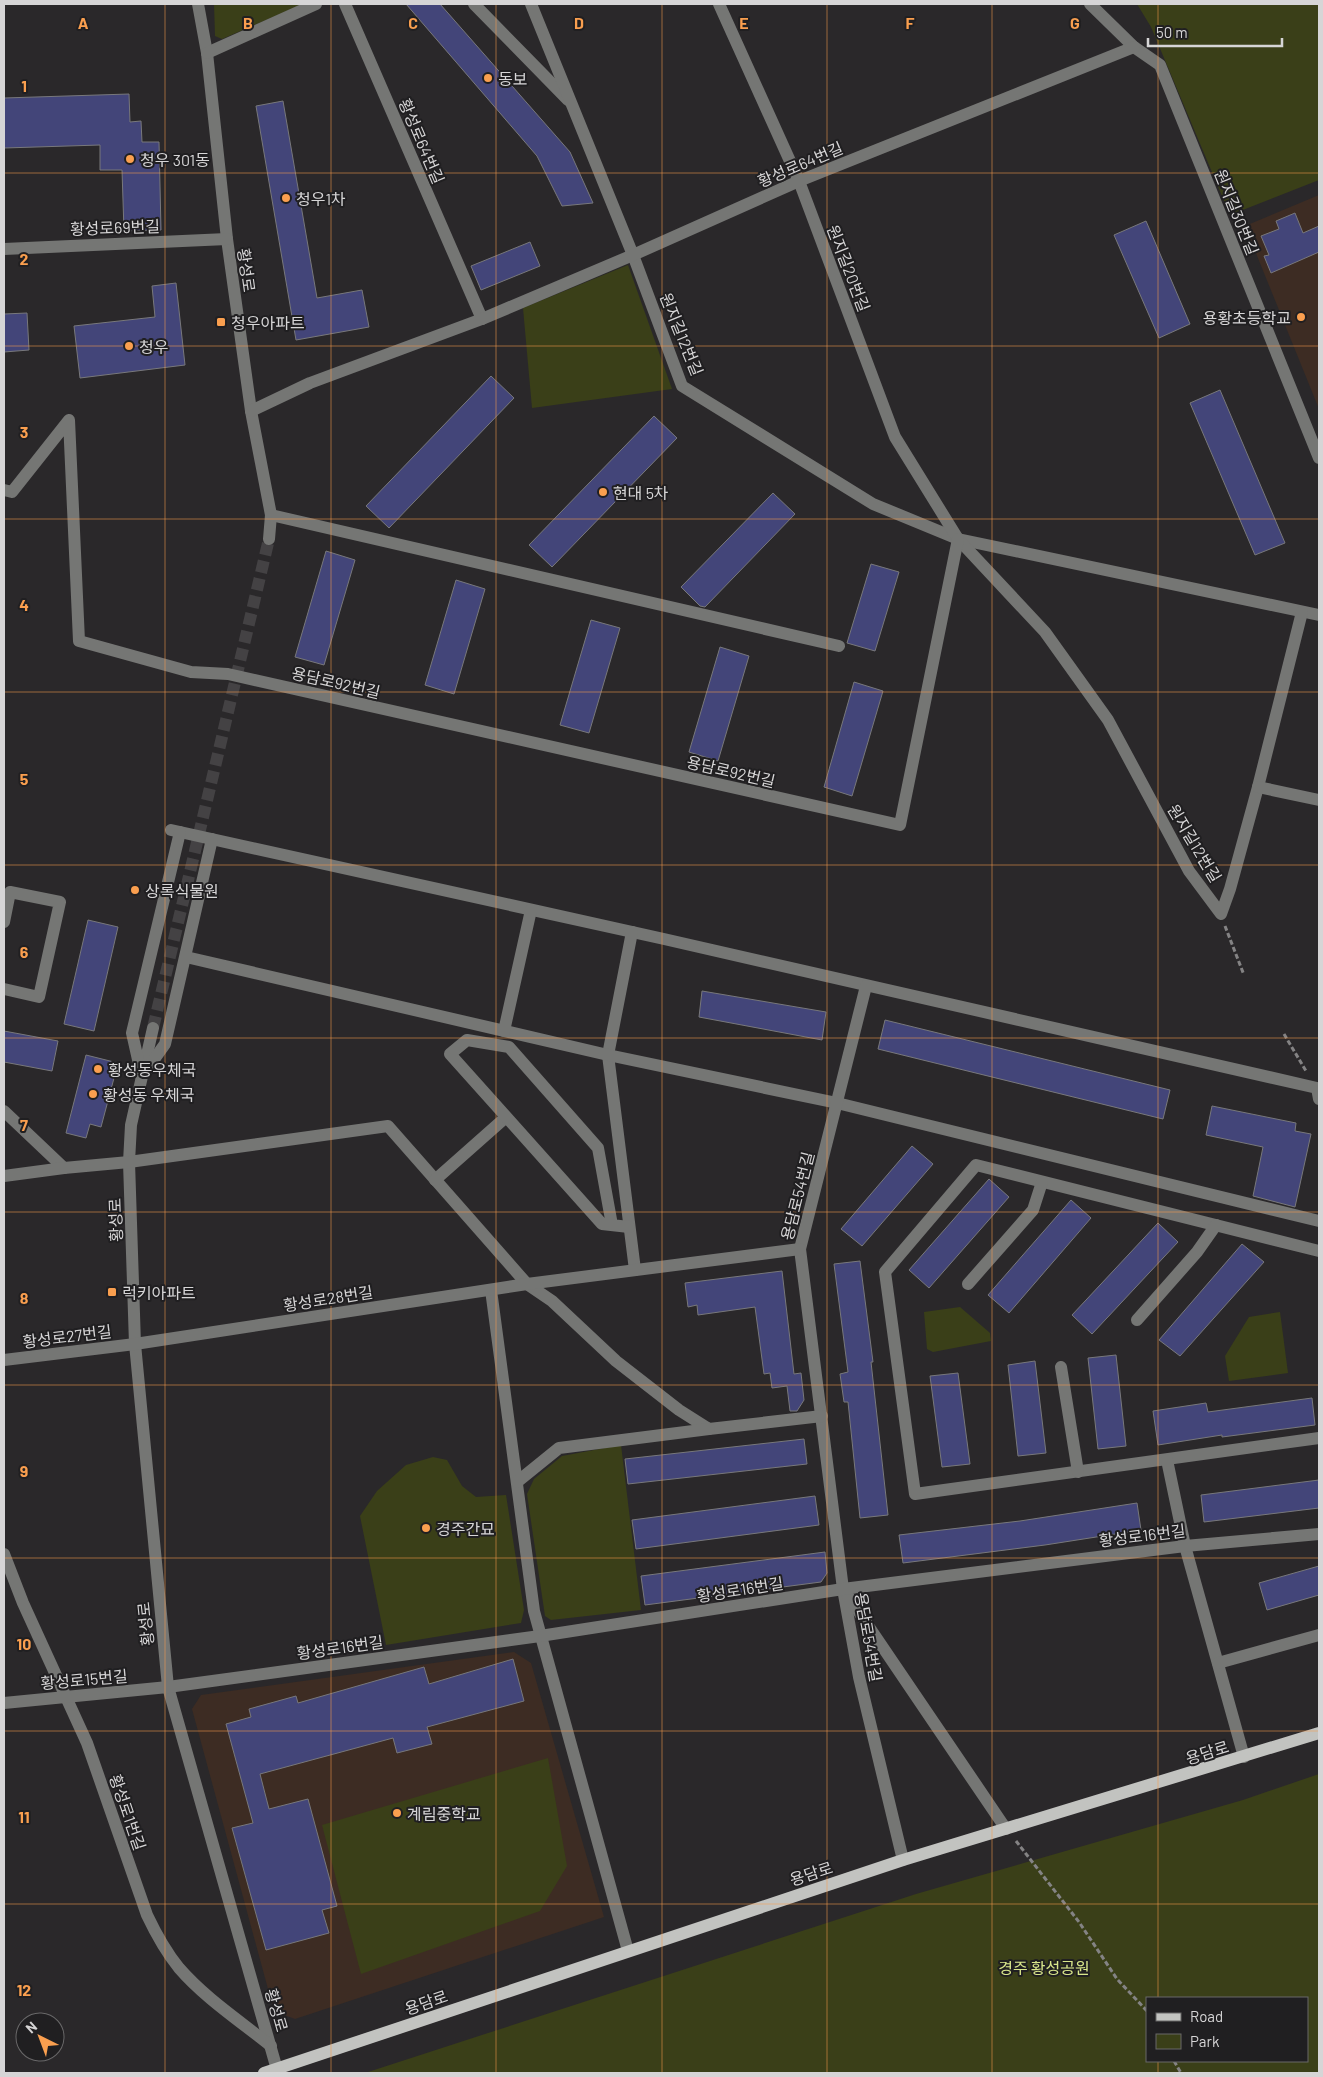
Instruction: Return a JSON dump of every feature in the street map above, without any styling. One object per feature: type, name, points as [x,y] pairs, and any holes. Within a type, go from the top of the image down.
[{"type":"main road","name":"용담로","points":[[264,2073],[278,2071],[628,1951],[903,1860],[1319,1733]]},
{"type":"street","name":"황성로","points":[[198,4],[207,53],[227,239],[251,411],[271,515],[269,539]]},
{"type":"street","points":[[207,53],[316,4]]},
{"type":"street","name":"황성로64번길","points":[[345,4],[482,318]]},
{"type":"street","points":[[474,4],[574,106]]},
{"type":"street","name":"원지길12번길","points":[[531,4],[633,254],[682,386],[873,504],[958,539],[1319,615]]},
{"type":"street","name":"원지길20번길","points":[[719,4],[799,181],[896,437],[958,539]]},
{"type":"street","name":"원지길30번길","points":[[1090,4],[1134,47],[1160,65],[1319,458]]},
{"type":"street","name":"황성로64번길","points":[[251,411],[310,383],[482,318],[799,181],[1134,47]]},
{"type":"street","name":"황성로69번길","points":[[4,249],[227,239]]},
{"type":"street","name":"용담로92번길","points":[[4,490],[12,492],[69,420],[79,642],[191,672],[228,674],[900,825],[958,539]]},
{"type":"street","points":[[271,515],[839,646]]},
{"type":"street","name":"원지길12번길","points":[[958,539],[1045,632],[1108,720],[1189,871],[1221,914]]},
{"type":"street","name":"원지길12번길","points":[[1221,914],[1230,889],[1258,787],[1302,612]]},
{"type":"street","points":[[1258,787],[1319,800]]},
{"type":"street","points":[[142,1076],[132,1033],[176,831],[632,932],[1318,1094]]},
{"type":"street","points":[[142,1076],[165,1044],[212,839]]},
{"type":"street","points":[[4,922],[10,892],[60,902],[39,998],[4,989]]},
{"type":"street","points":[[504,1031],[531,910]]},
{"type":"street","points":[[632,932],[608,1055],[635,1270]]},
{"type":"street","points":[[186,957],[608,1055],[837,1103],[1319,1222]]},
{"type":"street","name":"용담로54번길","points":[[866,986],[800,1249],[843,1589],[859,1677],[903,1860]]},
{"type":"street","name":"황성로","points":[[153,1028],[131,1125],[130,1162],[135,1344],[168,1688],[278,2071]]},
{"type":"street","points":[[612,1225],[598,1148],[510,1048],[467,1040],[450,1054],[505,1118],[602,1224],[630,1227]]},
{"type":"street","points":[[4,1111],[64,1168]]},
{"type":"street","points":[[435,1180],[505,1118]]},
{"type":"street","points":[[4,1176],[130,1162],[388,1126],[527,1284],[552,1301],[616,1361],[678,1410],[709,1429]]},
{"type":"street","points":[[1319,1251],[976,1165],[885,1272],[915,1494],[1319,1438]]},
{"type":"street","points":[[968,1284],[1033,1210],[1042,1182]]},
{"type":"street","points":[[1136,1320],[1197,1252],[1216,1224]]},
{"type":"street","name":"황성로28번길","points":[[135,1344],[527,1284],[800,1249]]},
{"type":"street","points":[[491,1290],[534,1611],[628,1951]]},
{"type":"street","name":"황성로27번길","points":[[4,1360],[135,1344]]},
{"type":"street","points":[[1061,1367],[1078,1472]]},
{"type":"street","points":[[517,1482],[559,1448],[822,1416]]},
{"type":"street","name":"용담로","points":[[1167,1460],[1185,1546],[1244,1757]]},
{"type":"street","name":"황성로16번길","points":[[168,1688],[540,1636],[843,1589],[1185,1546],[1319,1534]]},
{"type":"street","name":"황성로1번길","points":[[4,1554],[87,1743],[147,1915],[158,1938],[179,1968],[205,1994],[271,2046]]},
{"type":"street","points":[[843,1589],[1006,1828]]},
{"type":"street","points":[[1218,1663],[1319,1635]]},
{"type":"street","name":"황성로15번길","points":[[4,1703],[168,1688]]},
{"type":"path","points":[[1221,914],[1244,975]]},
{"type":"path","points":[[1284,1034],[1318,1094]]},
{"type":"path","points":[[1006,1828],[1080,1922],[1117,1979],[1146,2010]]},
{"type":"path","points":[[1175,2062],[1181,2073]]},
{"type":"shaded area","name":"용황초등학교","points":[[1319,195],[1319,409],[1245,226]]},
{"type":"shaded area","name":"계림중학교","points":[[514,1652],[531,1663],[604,1917],[295,2019],[274,2011],[192,1709],[201,1695]]},
{"type":"green space","points":[[214,4],[303,4],[222,39],[215,36]]},
{"type":"green space","points":[[1137,4],[1319,4],[1319,180],[1230,215],[1151,27]]},
{"type":"green space","points":[[628,265],[672,389],[532,408],[523,308]]},
{"type":"green space","points":[[960,1307],[990,1333],[991,1341],[933,1352],[927,1349],[924,1312]]},
{"type":"green space","points":[[1280,1312],[1288,1373],[1229,1381],[1225,1356],[1249,1317]]},
{"type":"green space","points":[[621,1445],[641,1610],[551,1620],[545,1616],[527,1494],[534,1479],[562,1456]]},
{"type":"green space","points":[[433,1457],[447,1460],[462,1486],[476,1497],[506,1495],[524,1610],[521,1623],[386,1645],[360,1516],[377,1491],[406,1465]]},
{"type":"green space","points":[[548,1758],[567,1866],[540,1911],[361,1974],[322,1825]]},
{"type":"green space","name":"경주 황성공원","points":[[1319,1774],[1319,2073],[365,2073],[916,1894],[1243,1800]]},
{"type":"building","name":"동보","points":[[406,4],[440,4],[570,152],[593,203],[562,206],[537,156]]},
{"type":"building","name":"청우 301동","points":[[129,94],[130,122],[141,121],[142,142],[159,142],[161,230],[124,231],[122,170],[100,170],[100,145],[4,148],[4,98]]},
{"type":"building","name":"청우1차","points":[[283,101],[317,298],[362,290],[369,327],[296,340],[256,106]]},
{"type":"building","points":[[1295,213],[1303,233],[1319,226],[1319,252],[1271,273],[1264,256],[1269,255],[1261,236],[1279,229],[1276,221]]},
{"type":"building","points":[[1146,221],[1190,324],[1159,338],[1114,235]]},
{"type":"building","points":[[530,242],[540,266],[481,290],[471,266]]},
{"type":"building","name":"청우","points":[[176,283],[185,365],[80,378],[74,326],[155,317],[152,286]]},
{"type":"building","points":[[27,313],[29,350],[4,352],[4,314]]},
{"type":"building","points":[[491,376],[514,398],[389,528],[366,506]]},
{"type":"building","points":[[1220,390],[1285,543],[1255,555],[1190,403]]},
{"type":"building","name":"현대 5차","points":[[654,416],[677,438],[552,567],[529,545]]},
{"type":"building","points":[[773,493],[795,514],[705,607],[700,606],[681,587]]},
{"type":"building","points":[[326,551],[355,560],[324,665],[295,657]]},
{"type":"building","points":[[871,564],[899,572],[875,651],[847,643]]},
{"type":"building","points":[[456,580],[485,589],[454,694],[425,685]]},
{"type":"building","points":[[591,620],[620,628],[589,733],[560,725]]},
{"type":"building","points":[[720,647],[749,656],[718,761],[689,752]]},
{"type":"building","points":[[854,682],[883,691],[852,796],[824,787]]},
{"type":"building","points":[[88,920],[118,927],[94,1031],[64,1024]]},
{"type":"building","points":[[702,991],[826,1012],[822,1040],[699,1017]]},
{"type":"building","points":[[885,1020],[1170,1090],[1163,1119],[878,1049]]},
{"type":"building","points":[[4,1031],[58,1041],[52,1071],[4,1062]]},
{"type":"building","name":"황성동 우체국","points":[[86,1055],[118,1063],[101,1127],[90,1124],[86,1138],[66,1133]]},
{"type":"building","points":[[1212,1106],[1296,1123],[1295,1131],[1311,1134],[1295,1207],[1253,1196],[1263,1147],[1206,1135]]},
{"type":"building","points":[[912,1146],[933,1164],[862,1246],[841,1229]]},
{"type":"building","points":[[989,1179],[1009,1197],[929,1288],[909,1270]]},
{"type":"building","points":[[1071,1200],[1091,1218],[1009,1313],[988,1295]]},
{"type":"building","points":[[1158,1223],[1178,1242],[1092,1334],[1072,1315]]},
{"type":"building","points":[[1242,1244],[1264,1262],[1180,1356],[1159,1340]]},
{"type":"building","points":[[860,1261],[873,1362],[871,1362],[888,1515],[860,1518],[848,1402],[844,1402],[840,1374],[848,1372],[834,1264]]},
{"type":"building","points":[[782,1271],[794,1374],[801,1373],[804,1400],[797,1411],[790,1411],[787,1386],[772,1388],[770,1373],[764,1374],[755,1307],[698,1315],[697,1305],[688,1307],[685,1283]]},
{"type":"building","points":[[1116,1355],[1126,1446],[1098,1449],[1088,1358]]},
{"type":"building","points":[[1035,1361],[1046,1453],[1018,1456],[1008,1365]]},
{"type":"building","points":[[958,1373],[970,1464],[942,1467],[930,1376]]},
{"type":"building","points":[[1312,1398],[1315,1425],[1222,1437],[1222,1435],[1158,1445],[1153,1411],[1206,1403],[1208,1412]]},
{"type":"building","points":[[804,1439],[807,1464],[628,1484],[625,1459]]},
{"type":"building","points":[[1319,1480],[1319,1508],[1204,1522],[1201,1495]]},
{"type":"building","points":[[815,1496],[819,1525],[636,1549],[632,1520]]},
{"type":"building","points":[[1137,1503],[1141,1530],[1045,1545],[903,1563],[899,1535],[1020,1521]]},
{"type":"building","points":[[825,1552],[827,1573],[821,1582],[645,1605],[641,1576]]},
{"type":"building","points":[[1319,1566],[1319,1595],[1267,1610],[1259,1583]]},
{"type":"building","points":[[513,1659],[524,1701],[427,1727],[432,1744],[397,1753],[393,1738],[260,1774],[269,1809],[308,1799],[337,1906],[322,1910],[329,1933],[266,1950],[232,1828],[253,1823],[226,1724],[251,1717],[249,1709],[296,1696],[298,1703],[424,1667],[429,1684]]},
{"type":"tunnel","points":[[153,1028],[269,539]]},
{"type":"place","name":"동보","points":[[488,78]]},
{"type":"place","name":"청우 301동","points":[[130,159]]},
{"type":"place","name":"청우1차","points":[[286,198]]},
{"type":"place","name":"용황초등학교","points":[[1301,317]]},
{"type":"place","name":"청우아파트","points":[[221,322]]},
{"type":"place","name":"청우","points":[[129,346]]},
{"type":"place","name":"현대 5차","points":[[603,492]]},
{"type":"place","name":"상록식물원","points":[[135,890]]},
{"type":"place","name":"황성동우체국","points":[[98,1069]]},
{"type":"place","name":"황성동 우체국","points":[[93,1094]]},
{"type":"place","name":"럭키아파트","points":[[112,1292]]},
{"type":"place","name":"경주간묘","points":[[426,1528]]},
{"type":"place","name":"계림중학교","points":[[397,1813]]}]
